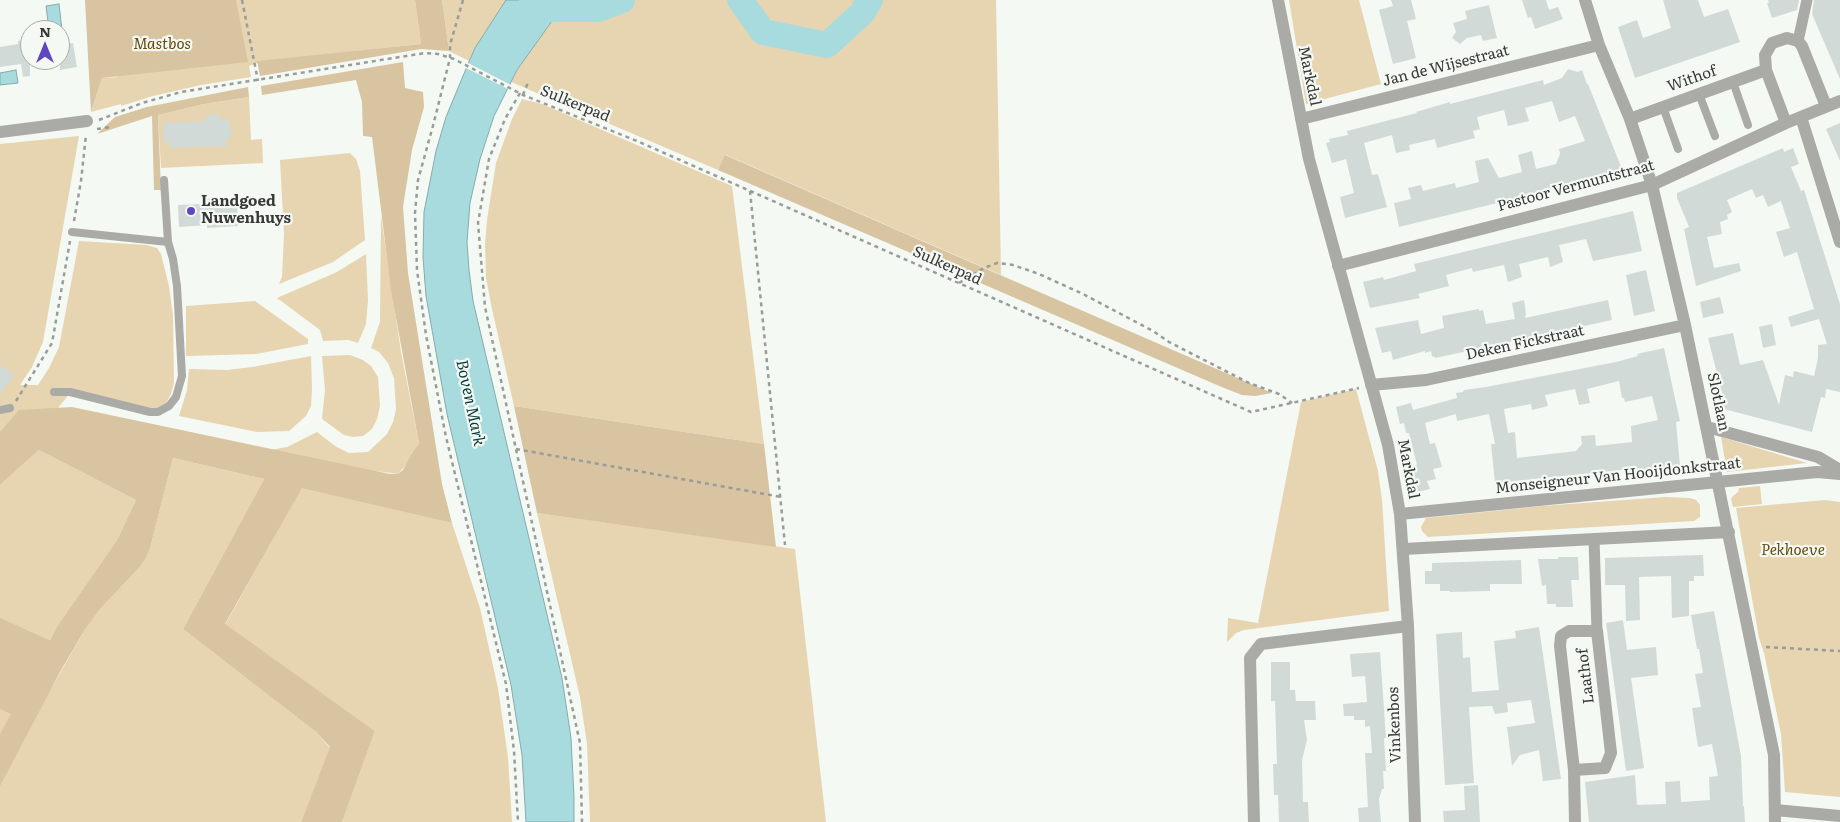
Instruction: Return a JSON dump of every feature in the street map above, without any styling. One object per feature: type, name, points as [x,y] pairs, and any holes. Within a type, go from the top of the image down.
[{"type":"street","name":"Markdal","points":[[1278,0],[1309,159],[1388,445],[1400,514],[1408,626]]},
{"type":"street","name":"Slotlaan","points":[[1585,0],[1599,46],[1630,119],[1652,185],[1685,325],[1774,755],[1775,816]]},
{"type":"street","points":[[1798,40],[1807,0]]},
{"type":"street","points":[[1786,123],[1766,70],[1765,55],[1772,43],[1788,38],[1798,40],[1826,106]]},
{"type":"street","name":"Jan de Wijsestraat","points":[[1301,119],[1599,46]]},
{"type":"street","name":"Withof","points":[[1630,119],[1766,70]]},
{"type":"street","name":"Pastoor Vermuntstraat","points":[[1338,266],[1652,185],[1786,123],[1840,101]]},
{"type":"street","points":[[1801,117],[1840,242]]},
{"type":"street","points":[[0,132],[87,121]]},
{"type":"street","name":"Deken Fickstraat","points":[[1371,385],[1426,380],[1685,325]]},
{"type":"street","name":"Monseigneur Van Hooijdonkstraat","points":[[1707,427],[1818,457],[1840,470]]},
{"type":"street","name":"Monseigneur Van Hooijdonkstraat","points":[[1400,514],[1817,472],[1840,474]]},
{"type":"street","points":[[1403,549],[1729,532]]},
{"type":"street","points":[[1594,539],[1597,631]]},
{"type":"street","points":[[1254,822],[1250,658],[1261,644],[1408,626]]},
{"type":"street","name":"Vinkenbos","points":[[1408,626],[1415,822]]},
{"type":"street","name":"Laathof","points":[[1574,770],[1605,768],[1611,753],[1597,631],[1569,631],[1561,636],[1560,646],[1574,770],[1575,822]]},
{"type":"street","points":[[1775,816],[1840,816]]},
{"type":"lane","points":[[1733,82],[1748,125]]},
{"type":"lane","points":[[1699,94],[1715,136]]},
{"type":"lane","points":[[1663,107],[1678,149]]},
{"type":"lane","points":[[54,392],[70,392],[150,412],[158,412],[169,406],[176,397],[182,376],[177,286],[168,242],[164,180]]},
{"type":"lane","points":[[72,232],[168,242]]},
{"type":"lane","points":[[0,410],[10,408]]},
{"type":"path","points":[[242,0],[258,80]]},
{"type":"path","points":[[463,0],[450,45],[450,58],[418,180],[415,212],[417,270],[426,335],[446,437],[506,684],[514,751],[518,822]]},
{"type":"path","name":"Sulkerpad","points":[[87,121],[102,119],[142,103],[181,92],[425,54],[438,54],[457,61],[521,94],[637,141],[1251,412],[1371,385]]},
{"type":"path","points":[[529,80],[506,119],[490,159],[478,223],[485,307],[580,743],[582,822]]},
{"type":"path","points":[[10,408],[16,402],[52,343],[82,181],[87,121]]},
{"type":"path","points":[[750,191],[785,545]]},
{"type":"path","points":[[959,283],[984,268],[997,264],[1013,266],[1039,274],[1083,294],[1170,342],[1249,383],[1279,394],[1292,403]]},
{"type":"path","points":[[516,449],[781,497]]},
{"type":"path","points":[[1752,646],[1840,651]]},
{"type":"green space","name":"Mastbos","points":[[85,0],[236,0],[248,62],[102,78],[91,112]]},
{"type":"green space","points":[[108,0],[415,0],[421,44],[263,61],[249,66],[251,77],[201,85],[91,112],[102,78],[117,77]]},
{"type":"green space","points":[[415,0],[442,0],[449,51],[421,49],[260,76],[257,61],[421,44]]},
{"type":"green space","points":[[442,0],[506,0],[475,48],[469,61],[449,51]]},
{"type":"green space","points":[[567,0],[996,0],[1001,275],[726,155],[718,170],[511,82],[517,70]]},
{"type":"green space","points":[[1289,0],[1359,0],[1381,84],[1306,104]]},
{"type":"green space","points":[[403,62],[405,88],[423,92],[424,107],[412,150],[403,207],[408,273],[442,484],[452,523],[302,488],[225,624],[375,731],[342,822],[301,822],[330,747],[316,732],[183,629],[264,479],[173,458],[146,558],[140,567],[101,608],[84,631],[60,672],[0,786],[0,734],[11,714],[0,709],[0,618],[50,640],[58,625],[117,540],[136,500],[39,450],[0,485],[0,432],[19,410],[72,407],[390,474],[398,474],[403,470],[419,444],[391,290],[372,137],[363,136],[362,102],[356,80],[262,95],[261,86]]},
{"type":"green space","points":[[248,87],[249,97],[204,104],[158,115],[161,190],[154,190],[152,116],[97,134],[115,117],[147,107]]},
{"type":"green space","points":[[249,97],[251,140],[262,139],[263,163],[161,168],[158,115],[204,104]]},
{"type":"green space","points":[[522,99],[542,104],[732,186],[764,444],[514,406],[486,278],[485,244],[496,163],[512,119]]},
{"type":"green space","points":[[79,136],[43,342],[32,367],[20,385],[38,385],[59,347],[79,241],[147,245],[157,248],[161,254],[169,286],[173,316],[174,383],[171,394],[162,411],[70,393],[0,481],[0,144]]},
{"type":"green space","points":[[350,153],[356,159],[360,171],[365,240],[333,262],[279,284],[282,277],[284,234],[280,160]]},
{"type":"green space","points":[[725,155],[1272,393],[1255,396],[1242,395],[1224,388],[718,170]]},
{"type":"green space","points":[[381,216],[401,352],[419,444],[413,451],[407,464],[398,474],[368,470],[270,450],[287,447],[317,432],[335,446],[349,453],[368,452],[387,434],[393,422],[396,409],[394,378],[388,363],[379,352],[371,348],[380,322]]},
{"type":"green space","points":[[366,254],[368,300],[366,324],[358,343],[349,340],[323,341],[320,330],[277,298],[337,272]]},
{"type":"green space","points":[[255,301],[308,339],[308,344],[256,354],[186,356],[186,306]]},
{"type":"green space","points":[[350,355],[363,360],[371,366],[378,377],[380,406],[372,429],[363,436],[353,437],[344,435],[322,419],[325,390],[322,356]]},
{"type":"green space","points":[[311,356],[311,406],[306,416],[289,431],[257,432],[179,416],[187,390],[189,369],[227,370]]},
{"type":"green space","points":[[1356,389],[1378,471],[1382,500],[1389,611],[1244,630],[1236,633],[1227,642],[1228,618],[1258,623],[1301,402]]},
{"type":"green space","points":[[514,406],[764,444],[776,547],[537,513]]},
{"type":"green space","points":[[1721,437],[1807,463],[1727,472]]},
{"type":"green space","points":[[39,450],[136,500],[117,540],[58,625],[50,640],[25,629],[43,703],[84,631],[101,608],[140,567],[146,558],[173,458],[264,479],[183,629],[316,732],[330,748],[301,822],[0,822],[0,485]]},
{"type":"green space","points":[[1760,486],[1762,504],[1733,507],[1731,499],[1738,492],[1739,488]]},
{"type":"green space","points":[[302,487],[452,523],[480,608],[498,688],[508,757],[512,822],[342,822],[375,731],[225,625]]},
{"type":"green space","points":[[1665,497],[1696,500],[1700,505],[1700,517],[1694,521],[1428,537],[1421,527],[1426,518],[1542,506]]},
{"type":"green space","name":"Pekhoeve","points":[[1825,500],[1840,502],[1840,797],[1785,792],[1781,734],[1764,653],[1759,638],[1736,508]]},
{"type":"green space","points":[[537,513],[795,549],[826,822],[590,822],[587,744],[580,697]]},
{"type":"water","name":"Boven Mark","points":[[506,0],[567,0],[517,70],[494,116],[480,159],[470,203],[467,242],[473,301],[562,678],[571,738],[574,822],[526,822],[522,755],[511,685],[447,414],[426,296],[423,257],[424,212],[436,151],[446,117],[475,48]]},
{"type":"water","points":[[59,4],[61,20],[48,20],[46,6]]},
{"type":"water","points":[[16,70],[18,83],[0,85],[0,73]]},
{"type":"pier","points":[[466,62],[513,86],[510,90],[464,67]]},
{"type":"building","points":[[1391,0],[1411,0],[1416,19],[1407,21],[1416,58],[1393,64],[1379,10],[1393,6]]},
{"type":"building","points":[[1522,0],[1546,0],[1549,10],[1558,7],[1563,19],[1535,29],[1531,17],[1528,18]]},
{"type":"building","points":[[1663,0],[1698,0],[1704,17],[1728,9],[1740,42],[1635,78],[1618,27],[1637,20],[1643,38],[1671,28]]},
{"type":"building","points":[[1768,0],[1799,0],[1797,10],[1772,18],[1767,3],[1769,3]]},
{"type":"building","points":[[1814,0],[1840,0],[1840,79],[1812,14]]},
{"type":"building","points":[[1489,5],[1497,38],[1483,41],[1481,35],[1467,38],[1460,44],[1452,38],[1456,32],[1453,23],[1467,19],[1465,11]]},
{"type":"building","points":[[18,41],[20,41],[20,64],[0,67],[0,47],[18,44]]},
{"type":"building","points":[[70,43],[73,43],[77,67],[70,68]]},
{"type":"building","points":[[1568,69],[1578,72],[1582,70],[1622,169],[1620,171],[1588,183],[1587,181],[1399,227],[1394,203],[1411,199],[1408,188],[1421,185],[1423,191],[1455,183],[1456,188],[1479,182],[1475,161],[1488,158],[1499,178],[1522,172],[1518,155],[1532,151],[1536,169],[1556,164],[1560,154],[1559,149],[1585,141],[1575,116],[1559,122],[1552,101],[1525,108],[1529,121],[1508,126],[1504,110],[1477,117],[1480,129],[1473,131],[1475,138],[1437,148],[1435,139],[1409,145],[1410,150],[1396,153],[1392,135],[1364,143],[1372,175],[1378,174],[1387,207],[1345,218],[1340,197],[1354,193],[1346,159],[1332,163],[1326,143],[1330,142],[1329,139],[1348,135],[1347,131],[1417,113],[1450,102],[1450,104],[1543,80],[1544,85],[1562,78]]},
{"type":"building","points":[[22,70],[30,70],[30,76],[23,77]]},
{"type":"building","points":[[219,114],[220,120],[230,120],[231,139],[226,139],[226,146],[170,148],[170,142],[164,142],[163,123],[206,121],[205,115]]},
{"type":"building","points":[[1840,123],[1840,161],[1826,129]]},
{"type":"building","points":[[1783,148],[1784,152],[1793,148],[1799,164],[1791,167],[1801,191],[1804,190],[1840,304],[1840,392],[1826,389],[1825,398],[1821,397],[1812,432],[1720,408],[1723,397],[1708,338],[1733,333],[1740,365],[1763,360],[1779,405],[1785,375],[1793,377],[1794,371],[1814,376],[1818,358],[1818,345],[1827,344],[1819,319],[1791,327],[1788,317],[1814,309],[1797,252],[1784,257],[1776,232],[1790,228],[1781,201],[1768,207],[1763,195],[1756,198],[1752,189],[1727,200],[1732,212],[1727,215],[1728,219],[1720,222],[1722,234],[1707,237],[1714,268],[1739,263],[1741,271],[1696,286],[1684,229],[1689,227],[1677,198],[1677,193]]},
{"type":"building","points":[[237,198],[238,226],[207,228],[207,225],[179,227],[178,205],[202,204],[202,199]]},
{"type":"building","points":[[1633,211],[1642,251],[1593,261],[1586,239],[1559,245],[1563,262],[1550,267],[1548,257],[1519,264],[1522,277],[1508,282],[1504,265],[1473,272],[1472,268],[1446,275],[1449,286],[1418,294],[1420,298],[1370,308],[1363,282],[1383,277],[1384,280],[1416,271],[1414,264]]},
{"type":"building","points":[[1646,270],[1655,311],[1634,316],[1626,275]]},
{"type":"building","points":[[1720,297],[1724,313],[1703,318],[1700,302]]},
{"type":"building","points":[[1524,300],[1525,318],[1608,300],[1612,320],[1435,358],[1434,356],[1432,357],[1431,351],[1425,353],[1425,351],[1393,360],[1391,351],[1382,353],[1375,328],[1418,320],[1421,334],[1444,328],[1442,316],[1479,309],[1479,311],[1483,310],[1486,324],[1515,319],[1512,303]]},
{"type":"building","points":[[1772,324],[1776,345],[1763,348],[1759,327]]},
{"type":"building","points":[[1664,348],[1680,421],[1676,422],[1680,466],[1641,470],[1641,468],[1495,483],[1491,444],[1495,444],[1489,414],[1457,421],[1456,414],[1425,423],[1430,444],[1435,443],[1442,467],[1433,469],[1436,479],[1427,481],[1430,489],[1418,492],[1412,467],[1417,465],[1409,433],[1406,433],[1404,423],[1400,424],[1396,407],[1411,403],[1413,410],[1457,398],[1456,393],[1463,392],[1464,390],[1616,362],[1638,356],[1637,354]],"holes":[[[1619,381],[1622,398],[1624,398],[1625,402],[1652,396],[1658,420],[1631,426],[1632,442],[1596,446],[1595,435],[1581,436],[1582,444],[1576,451],[1517,458],[1515,432],[1508,433],[1504,409],[1531,404],[1532,410],[1548,406],[1545,395],[1575,389],[1579,405],[1590,403],[1587,389]]]},
{"type":"building","points":[[0,365],[14,375],[0,394]]},
{"type":"building","points":[[1703,555],[1704,576],[1694,576],[1694,581],[1689,581],[1689,616],[1672,618],[1671,576],[1639,577],[1640,620],[1626,621],[1625,585],[1605,585],[1605,558]]},
{"type":"building","points":[[1558,557],[1578,557],[1579,580],[1571,580],[1573,607],[1556,607],[1556,604],[1547,604],[1546,585],[1542,586],[1538,559],[1558,559]]},
{"type":"building","points":[[1521,560],[1522,584],[1490,584],[1490,591],[1450,592],[1440,591],[1440,584],[1425,584],[1425,571],[1432,571],[1432,563]]},
{"type":"building","points":[[1714,611],[1741,756],[1745,822],[1589,822],[1585,782],[1635,775],[1637,805],[1666,804],[1665,782],[1680,781],[1681,802],[1710,800],[1709,777],[1718,776],[1712,744],[1698,747],[1692,708],[1701,707],[1695,674],[1703,673],[1691,615]]},
{"type":"building","points":[[1623,620],[1627,650],[1656,647],[1658,675],[1631,678],[1644,768],[1626,771],[1606,623]]},
{"type":"building","points":[[1539,627],[1561,779],[1543,781],[1539,750],[1520,755],[1512,766],[1507,727],[1535,723],[1531,700],[1507,703],[1508,712],[1495,714],[1492,706],[1469,707],[1474,783],[1445,785],[1436,634],[1462,632],[1463,658],[1470,657],[1472,692],[1499,690],[1494,641],[1516,638],[1515,631]]},
{"type":"building","points":[[1380,652],[1386,738],[1384,738],[1386,771],[1383,771],[1384,789],[1382,789],[1379,799],[1381,822],[1359,822],[1358,808],[1368,807],[1365,753],[1372,753],[1370,726],[1365,727],[1365,720],[1354,720],[1354,716],[1344,716],[1343,704],[1367,702],[1365,676],[1352,677],[1350,654]]},
{"type":"building","points":[[1271,662],[1290,662],[1290,690],[1295,690],[1296,701],[1315,701],[1316,720],[1304,720],[1307,740],[1302,760],[1303,802],[1308,802],[1309,822],[1279,822],[1278,795],[1274,795],[1273,764],[1277,764],[1275,701],[1271,701]]},
{"type":"building","points":[[1478,785],[1480,822],[1444,822],[1443,811],[1465,810],[1464,786]]},
{"type":"waterway","points":[[529,9],[598,9],[622,0]]},
{"type":"waterway","points":[[740,0],[763,32],[827,45],[862,13],[870,0]]},
{"type":"place","name":"Landgoed Nuwenhuys","points":[[191,211]]}]
